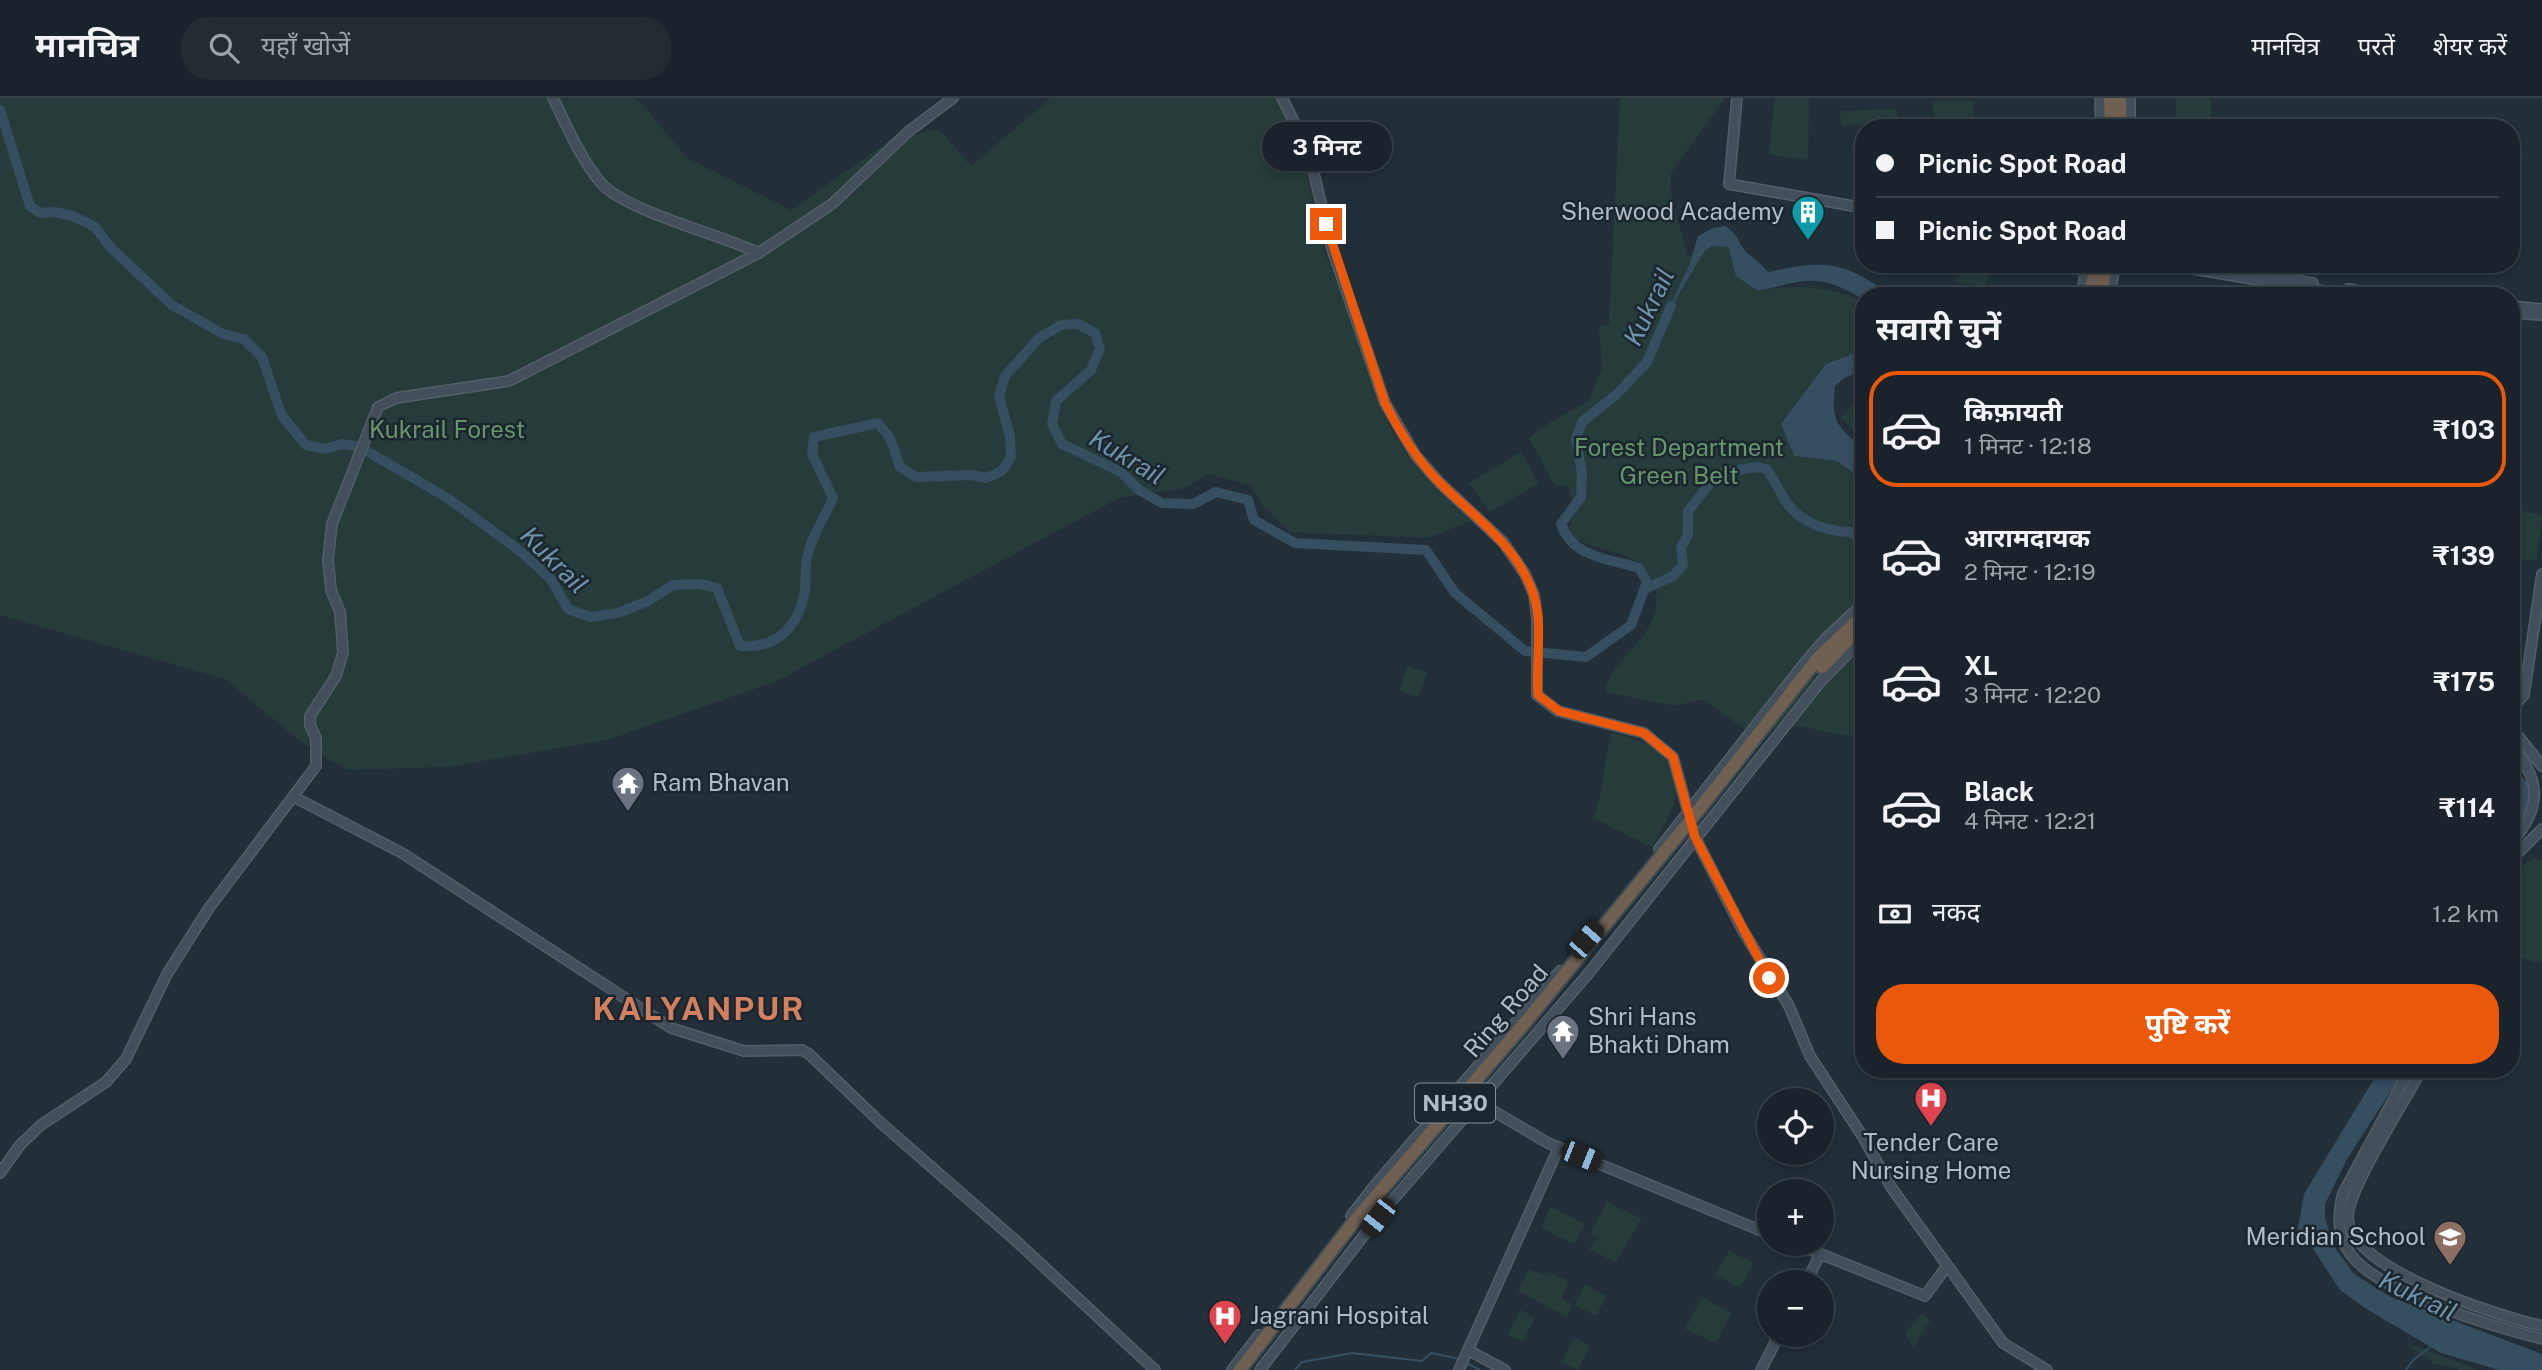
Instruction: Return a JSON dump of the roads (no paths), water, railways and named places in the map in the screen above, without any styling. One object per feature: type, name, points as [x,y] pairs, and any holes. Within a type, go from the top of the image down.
[{"type":"highway","points":[[2110,98],[2111,119]]},
{"type":"highway","points":[[2120,98],[2121,119]]},
{"type":"highway","name":"Ring Road","points":[[1249,1370],[1384,1197],[1530,1029],[1679,841],[1818,658],[1855,622]]},
{"type":"highway","name":"Ring Road","points":[[1240,1370],[1377,1194],[1679,841]]},
{"type":"street","points":[[553,98],[586,161],[603,185],[650,210],[759,253]]},
{"type":"street","points":[[0,1174],[20,1145],[41,1125],[106,1082],[126,1059],[135,1035],[181,951],[209,908],[316,766],[316,738],[310,725],[310,716],[336,676],[343,653],[340,612],[331,590],[328,561],[332,524],[366,436],[383,402],[509,381],[759,253],[832,204],[908,132],[953,98]]},
{"type":"street","points":[[1282,98],[1308,149],[1332,249],[1385,403],[1416,456],[1440,483],[1486,523],[1524,574],[1534,594],[1538,695],[1559,711],[1624,727],[1657,741],[1673,757],[1695,837],[1742,929],[1789,1006],[1810,1056],[1863,1137],[1891,1186],[2003,1343],[2047,1370]]},
{"type":"street","points":[[1737,98],[1729,184],[1855,206]]},
{"type":"street","points":[[2100,98],[2101,119]]},
{"type":"street","points":[[2130,98],[2130,119]]},
{"type":"street","points":[[2217,273],[2301,287]]},
{"type":"street","points":[[2256,273],[2336,287]]},
{"type":"street","points":[[2520,307],[2542,309]]},
{"type":"street","points":[[2520,314],[2542,315]]},
{"type":"street","points":[[2520,699],[2524,695],[2542,574]]},
{"type":"street","points":[[1260,1370],[1378,1217],[1588,974],[1679,841],[1688,811],[1803,664],[1855,621]]},
{"type":"street","points":[[1232,1370],[1375,1185],[1622,898],[1679,841],[1695,837],[1821,681],[1855,646]]},
{"type":"street","points":[[2520,738],[2542,766]]},
{"type":"street","points":[[2520,756],[2532,772],[2540,791],[2540,807],[2520,835]]},
{"type":"street","points":[[294,797],[402,853],[671,1028],[744,1051],[802,1050],[809,1054],[881,1123],[1015,1240],[1154,1370]]},
{"type":"street","points":[[2520,851],[2542,829]]},
{"type":"street","points":[[2405,1078],[2343,1193],[2338,1214],[2339,1230],[2350,1254],[2367,1272],[2390,1285],[2452,1311],[2542,1339]]},
{"type":"street","points":[[2418,1078],[2355,1194],[2348,1217],[2354,1234],[2364,1249],[2398,1272],[2519,1321],[2542,1326]]},
{"type":"street","points":[[1478,1102],[1559,1147],[1757,1229]]},
{"type":"street","points":[[1505,1370],[1463,1360],[1559,1147]]},
{"type":"street","points":[[1826,1256],[1925,1296],[1947,1266]]},
{"type":"street","points":[[1761,1370],[1773,1347]]},
{"type":"water","points":[[1725,226],[1734,233],[1745,251],[1768,272],[1805,266],[1833,266],[1860,275],[1879,287],[1855,287],[1855,295],[1835,285],[1812,281],[1758,291],[1736,276],[1728,247],[1712,246],[1704,252],[1665,317],[1689,266],[1698,236],[1713,228]]},
{"type":"water","points":[[1855,353],[1855,374],[1835,386],[1834,409],[1838,423],[1855,442],[1855,474],[1837,461],[1794,456],[1781,424],[1826,364]]},
{"type":"water","points":[[2520,774],[2532,789],[2530,816],[2520,825]]},
{"type":"water","points":[[2375,1078],[2399,1078],[2347,1159],[2325,1204],[2325,1218],[2333,1245],[2354,1274],[2391,1297],[2542,1354],[2542,1370],[2499,1370],[2441,1353],[2368,1310],[2340,1290],[2312,1247],[2297,1233],[2304,1194]]},
{"type":"waterway","name":"Kukrail","points":[[0,110],[30,206],[40,213],[55,212],[73,216],[95,227],[111,248],[172,305],[223,334],[244,339],[262,357],[282,416],[306,445],[326,449],[341,444],[360,447],[449,499],[520,551],[551,579],[568,609],[590,617],[618,613],[648,601],[673,585],[699,584],[717,588],[740,646],[765,644],[785,633],[802,603],[809,549],[833,498],[812,454],[814,437],[878,423],[890,438],[900,467],[916,477],[972,475],[986,478],[1002,471],[1011,457],[1010,436],[999,396],[1005,376],[1039,338],[1061,325],[1078,324],[1095,333],[1100,349],[1091,370],[1056,401],[1052,424],[1062,444],[1121,472],[1139,490],[1162,503],[1193,504],[1216,492],[1248,500],[1254,520],[1295,543],[1426,550],[1455,593],[1525,651],[1586,657],[1631,625],[1647,582],[1639,568],[1592,555],[1574,544],[1566,535],[1561,524],[1581,497],[1582,473],[1576,439],[1582,422],[1617,394],[1647,362],[1671,306]]},
{"type":"waterway","points":[[1645,589],[1673,576],[1683,565],[1681,547],[1688,535],[1688,511],[1714,478],[1724,472],[1758,467],[1766,469],[1787,503],[1800,516],[1825,528],[1852,532],[1855,536]]},
{"type":"waterway","points":[[2406,1370],[2413,1360],[2433,1345]]},
{"type":"waterway","points":[[1295,1370],[1302,1362],[1352,1353],[1422,1361],[1431,1353],[1460,1359]]},
{"type":"waterway","points":[[1468,1364],[1480,1370]]},
{"type":"place","name":"Sherwood Academy","points":[[1808,242]]},
{"type":"place","name":"Ram Bhavan","points":[[628,813]]},
{"type":"place","name":"Shri Hans Bhakti Dham","points":[[1563,1061]]},
{"type":"place","name":"Tender Care Nursing Home","points":[[1931,1128]]},
{"type":"place","name":"Meridian School","points":[[2450,1267]]},
{"type":"place","name":"Jagrani Hospital","points":[[1225,1346]]},
{"type":"district","name":"KALYANPUR","points":[[699,1009]]},
{"type":"park label","name":"Kukrail Forest","points":[[447,430]]},
{"type":"park label","name":"Forest Department Green Belt","points":[[1679,462]]}]
